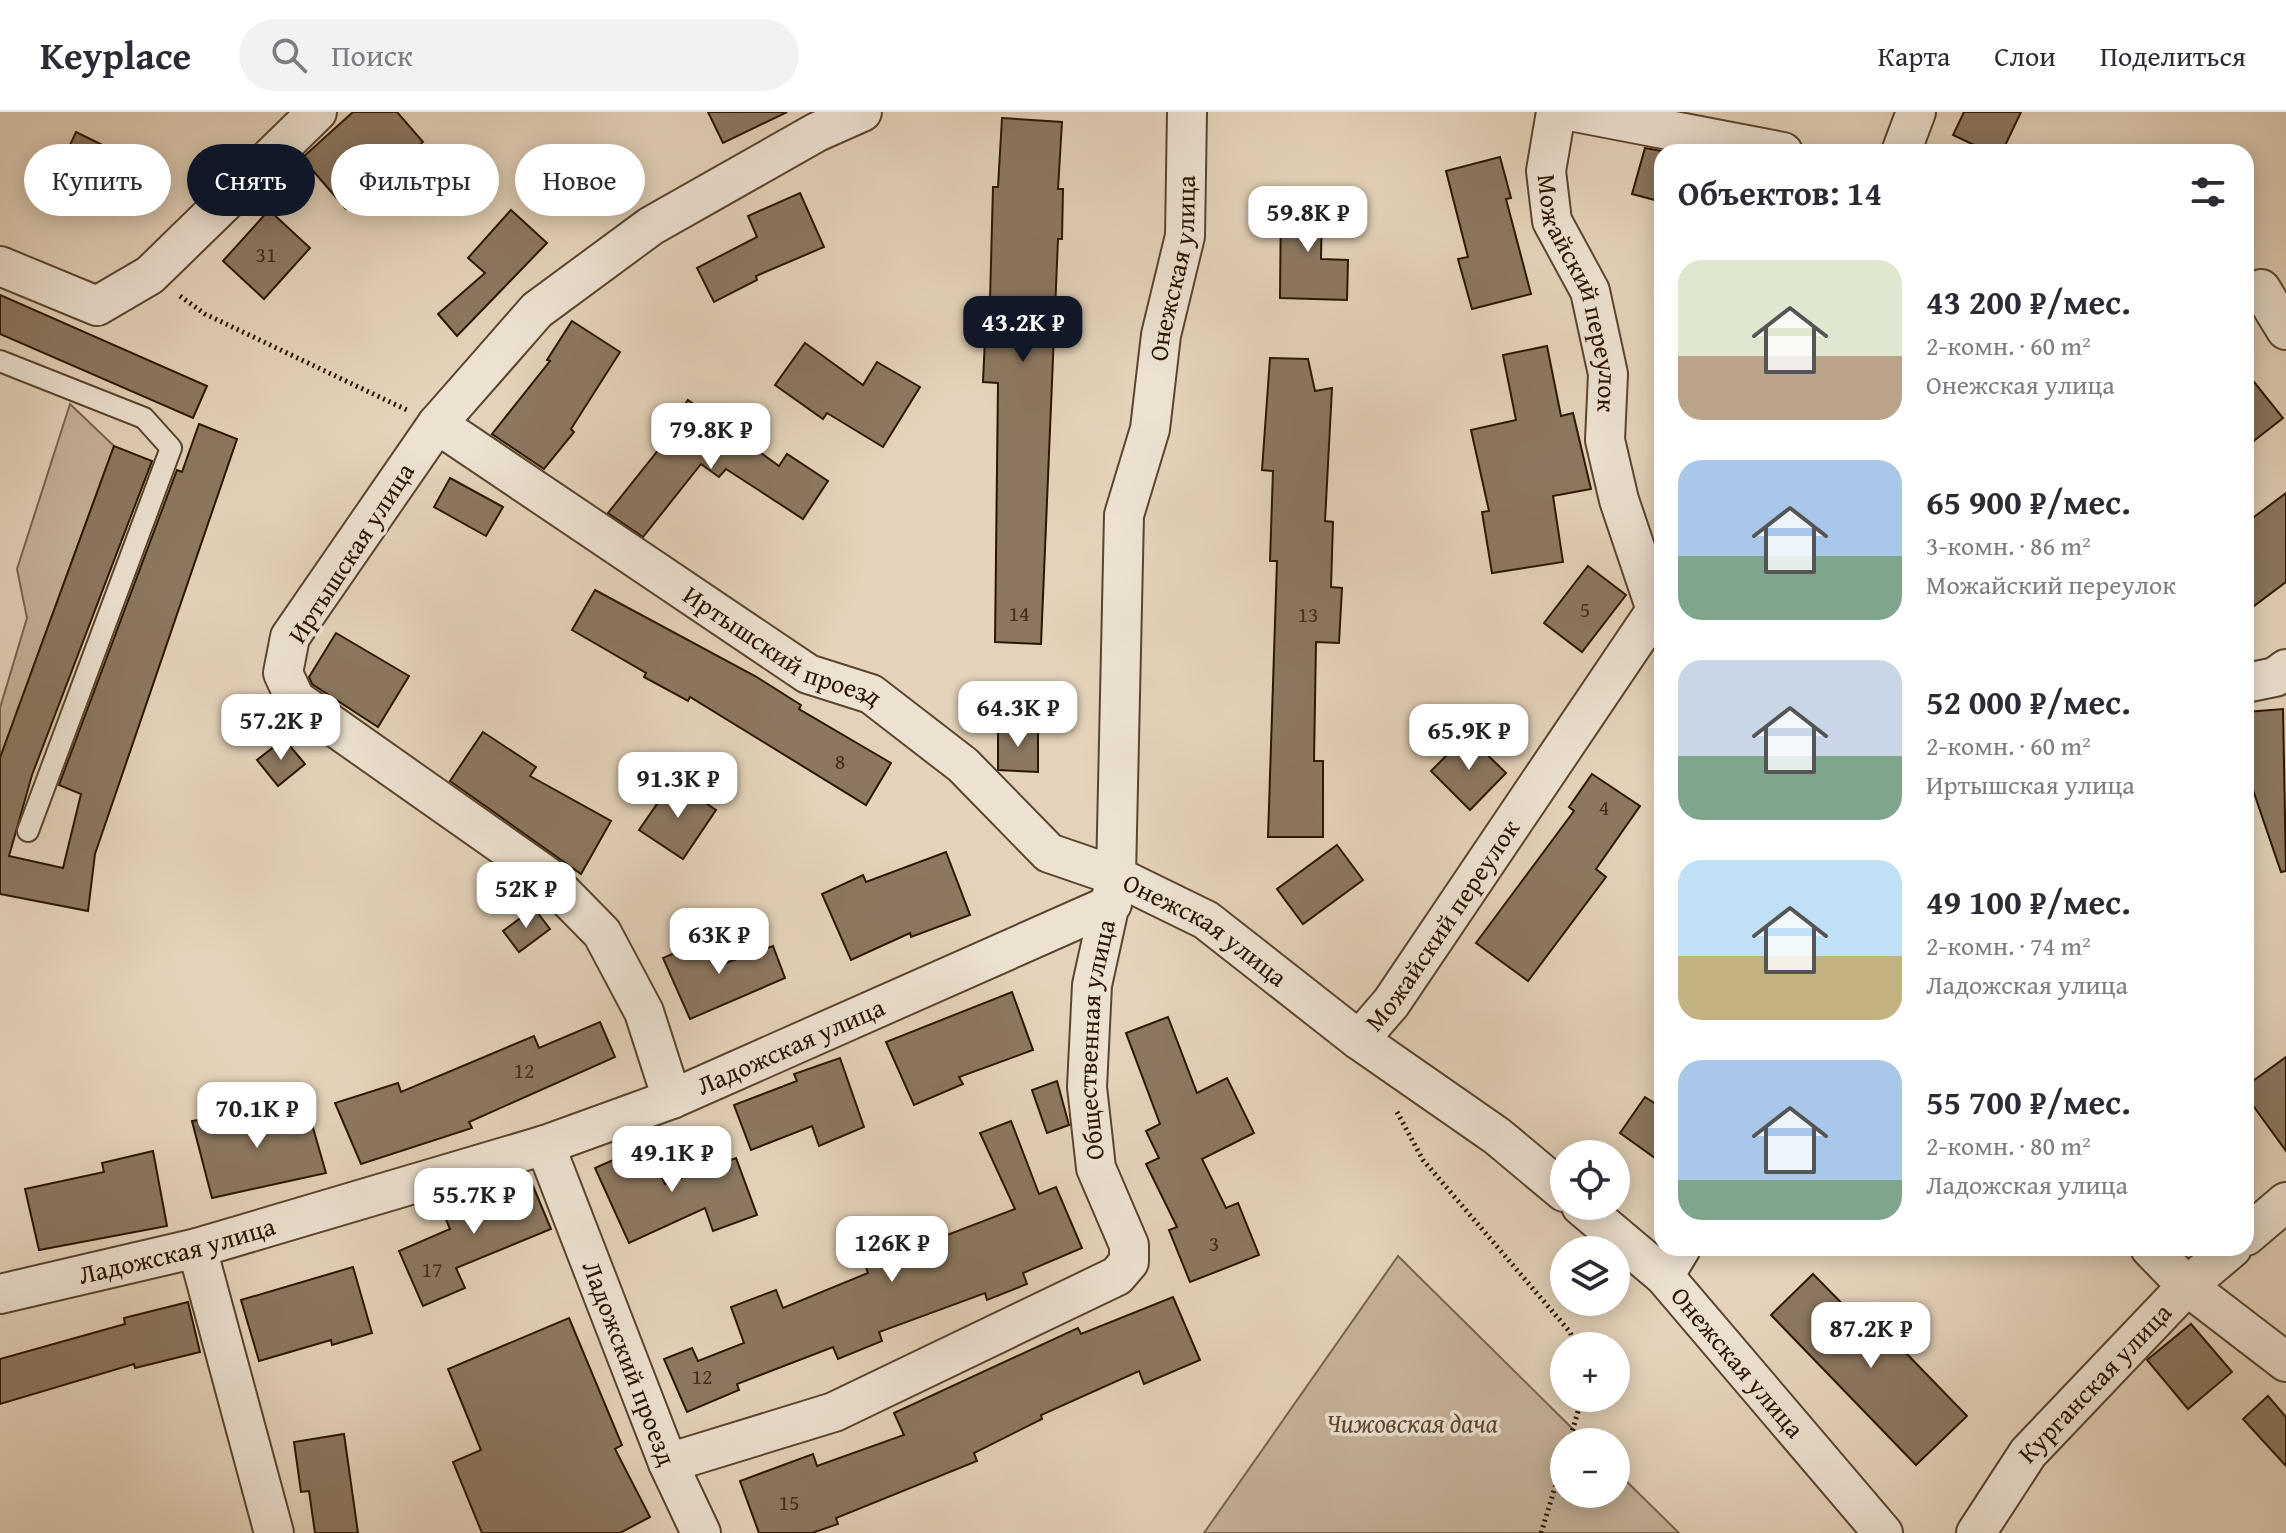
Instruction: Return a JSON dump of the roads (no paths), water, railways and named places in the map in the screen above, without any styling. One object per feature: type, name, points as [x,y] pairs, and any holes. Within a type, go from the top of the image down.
[{"type":"street","points":[[0,266],[97,306],[150,275],[317,112]]},
{"type":"street","name":"Иртышская улица","points":[[672,1099],[644,1012],[602,933],[545,875],[295,699],[283,673],[290,637],[437,424],[537,310],[651,226],[817,132],[862,112]]},
{"type":"street","name":"Онежская улица","points":[[1187,112],[1185,236],[1161,335],[1150,429],[1124,515],[1114,890],[1206,920],[1359,1040],[1497,1136],[1550,1180]]},
{"type":"street","name":"Можайский переулок","points":[[1556,112],[1546,171],[1552,221],[1590,291],[1608,374],[1605,440],[1619,500],[1654,598]]},
{"type":"street","points":[[1575,112],[1741,144]]},
{"type":"street","points":[[1904,144],[1916,112]]},
{"type":"street","points":[[2261,289],[2286,330]]},
{"type":"street","name":"Иртышский проезд","points":[[437,424],[808,674],[871,694],[963,765],[1049,853],[1114,890]]},
{"type":"street","name":"Можайский переулок","points":[[1359,1040],[1391,1003],[1654,619]]},
{"type":"street","name":"Ладожская улица","points":[[0,1294],[197,1248],[545,1145],[672,1099],[1114,890]]},
{"type":"street","name":"Общественная улица","points":[[668,1463],[834,1412],[1117,1276],[1129,1262],[1129,1245],[1096,1168],[1087,1087],[1092,985],[1114,890]]},
{"type":"street","name":"Ладожский проезд","points":[[545,1145],[668,1463],[701,1533]]},
{"type":"street","points":[[2254,1229],[2286,1202]]},
{"type":"street","name":"Онежская улица","points":[[1604,1220],[1654,1251]]},
{"type":"street","points":[[197,1248],[274,1533]]},
{"type":"street","points":[[2158,1256],[2187,1286],[2286,1362]]},
{"type":"street","name":"Курганская улица","points":[[1976,1533],[2028,1453],[2187,1286],[2223,1256]]},
{"type":"street","name":"Онежская улица","points":[[1672,1262],[1883,1533]]},
{"type":"lane","points":[[0,361],[144,418],[171,448],[28,831]]},
{"type":"park label","name":"Чижовская дача","points":[[1412,1423]]}]
